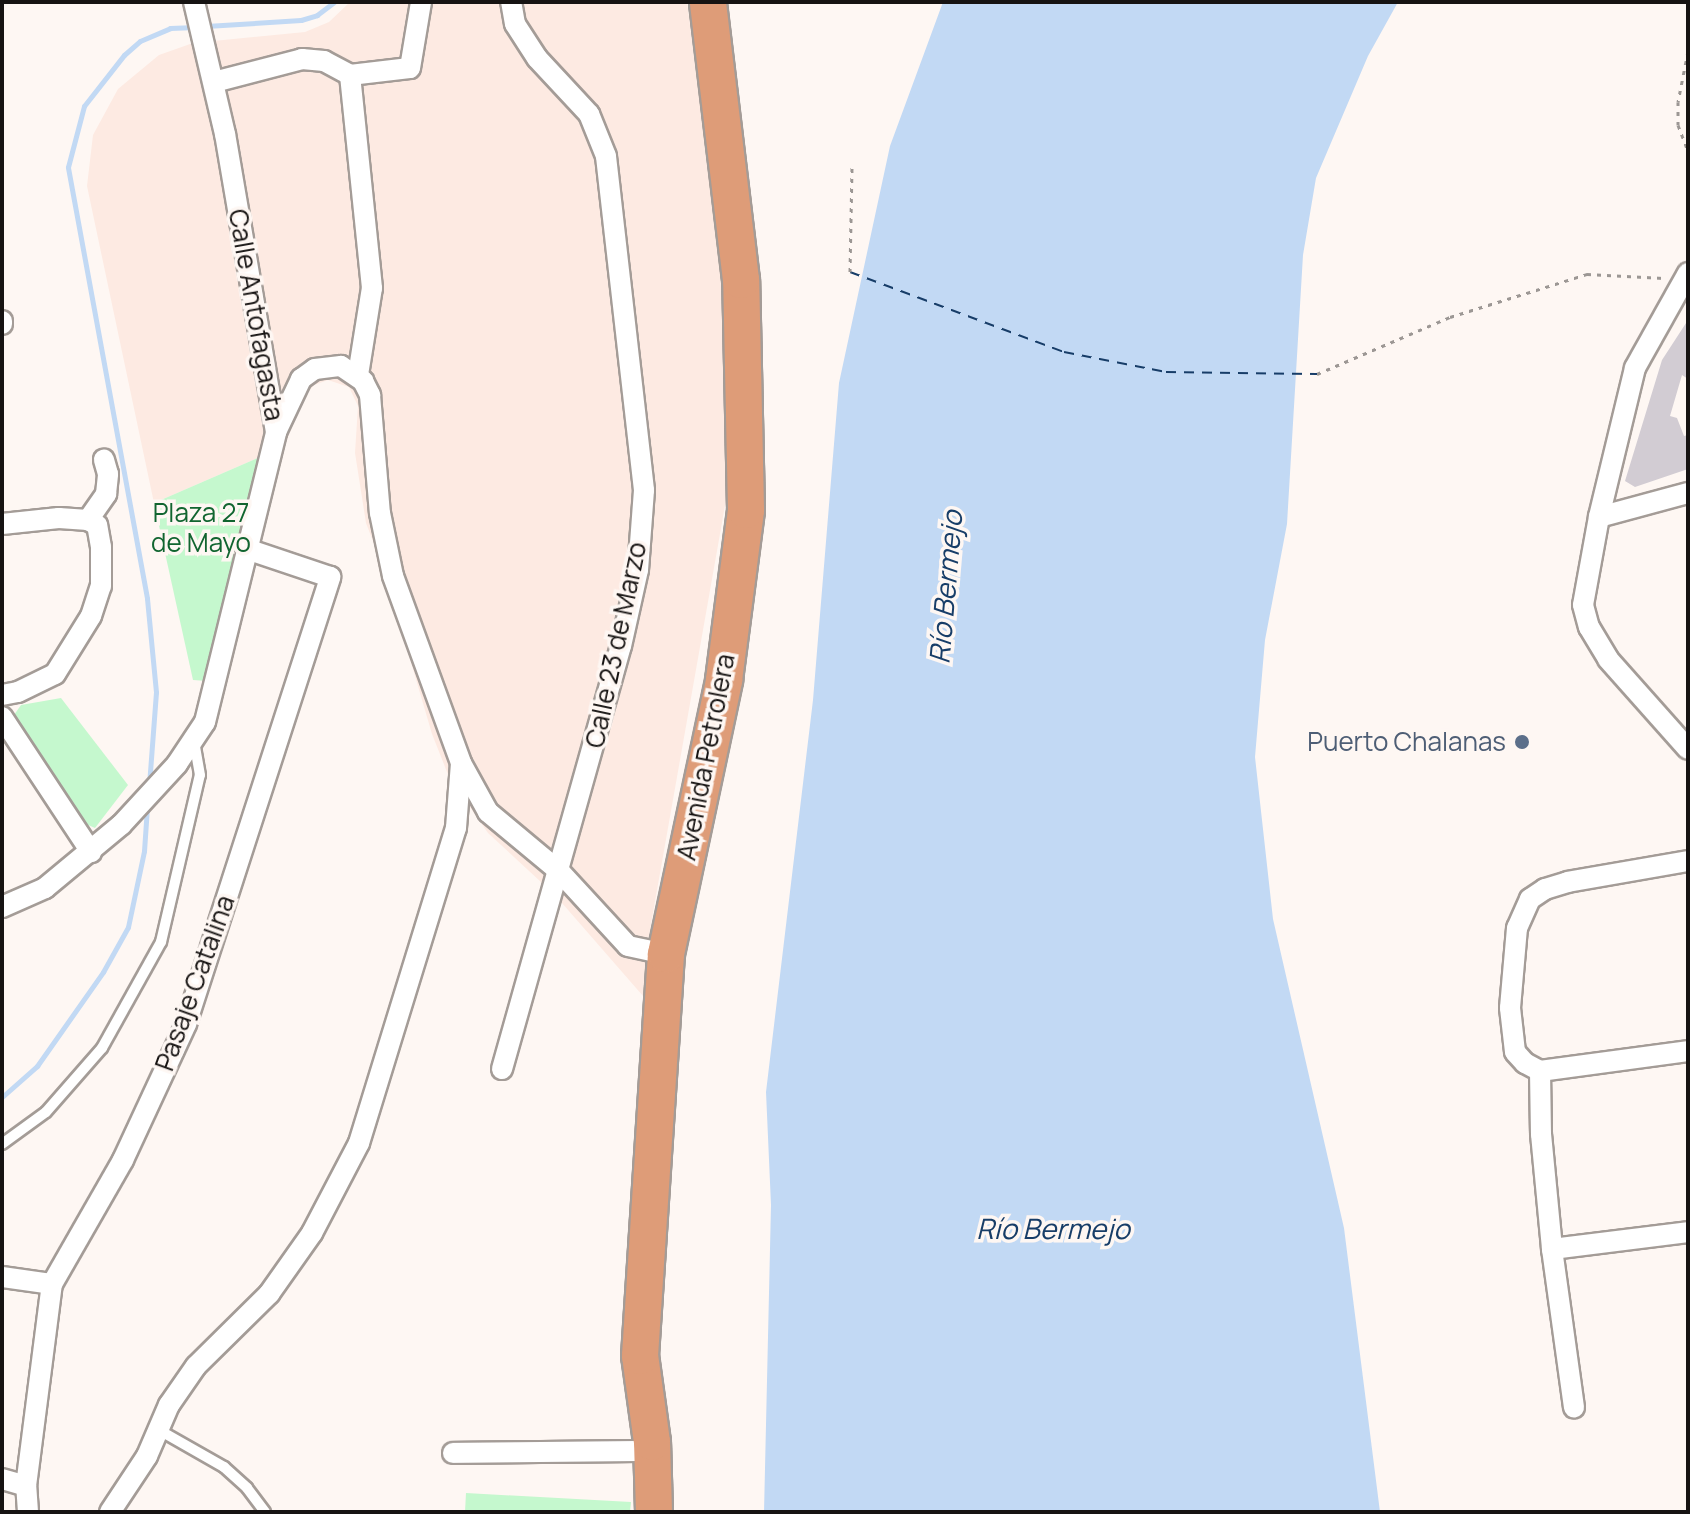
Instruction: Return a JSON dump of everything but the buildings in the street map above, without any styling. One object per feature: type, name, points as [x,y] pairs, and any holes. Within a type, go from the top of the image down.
[{"type":"highway","name":"Avenida Petrolera","points":[[654,1512],[652,1451],[640,1356],[666,954],[724,680],[746,510],[741,280],[708,2]]},
{"type":"street","points":[[214,82],[302,59],[324,61],[350,75],[410,68],[421,2]]},
{"type":"street","name":"Calle 23 de Marzo","points":[[502,1069],[560,872],[624,631],[638,570],[644,490],[606,156],[589,114],[530,47],[515,24],[511,2]]},
{"type":"street","name":"Calle Antofagasta","points":[[2,907],[45,888],[121,825],[177,764],[205,722],[276,432],[214,82],[195,5]]},
{"type":"street","points":[[350,75],[372,288],[358,375]]},
{"type":"street","points":[[1686,276],[1635,368],[1599,517],[1584,595],[1589,627],[1608,659],[1688,749]]},
{"type":"street","points":[[276,432],[307,373],[332,365],[358,375],[370,395],[380,513],[393,576],[461,763],[488,812],[560,872],[628,946],[666,954]]},
{"type":"street","points":[[88,520],[106,494],[108,474],[104,460]]},
{"type":"street","points":[[1599,517],[1688,493]]},
{"type":"street","points":[[2,524],[59,518],[88,520],[97,525],[101,547],[101,586],[91,616],[55,674],[18,692],[2,695]]},
{"type":"street","name":"Pasaje Catalina","points":[[28,1512],[26,1486],[52,1284],[123,1160],[186,1024],[330,577],[247,549]]},
{"type":"street","points":[[2,717],[91,852]]},
{"type":"street","points":[[110,1512],[147,1456],[169,1405],[196,1366],[269,1294],[312,1233],[359,1143],[456,828],[461,763]]},
{"type":"street","points":[[1688,861],[1568,882],[1545,889],[1530,899],[1522,913],[1514,946],[1511,1035],[1515,1052],[1525,1063],[1540,1071],[1688,1051]]},
{"type":"street","points":[[1540,1071],[1541,1134],[1552,1249],[1574,1407]]},
{"type":"street","points":[[1552,1249],[1688,1232]]},
{"type":"street","points":[[2,1277],[52,1284]]},
{"type":"street","points":[[453,1453],[652,1451]]},
{"type":"street","points":[[2,1479],[26,1486]]},
{"type":"lane","points":[[2,1144],[46,1112],[102,1048],[161,942],[200,775],[194,739]]},
{"type":"lane","points":[[159,1430],[224,1467],[247,1488],[265,1512]]},
{"type":"path","points":[[1688,51],[1678,102],[1678,125],[1688,151]]},
{"type":"path","points":[[850,272],[852,164]]},
{"type":"path","points":[[1317,374],[1450,317],[1587,274],[1686,276]]},
{"type":"shaded area","points":[[350,2],[687,2],[722,273],[726,500],[648,941],[643,996],[555,895],[488,833],[449,777],[432,734],[384,570],[366,523],[355,453],[358,406],[349,387],[328,380],[314,385],[304,397],[287,440],[260,457],[154,503],[87,186],[93,135],[118,89],[159,55],[193,43],[305,32],[329,22]]},
{"type":"green space","name":"Plaza 27 de Mayo","points":[[260,457],[207,681],[193,680],[154,503]]},
{"type":"green space","points":[[61,698],[128,785],[95,828],[79,821],[65,802],[14,715],[21,705]]},
{"type":"green space","points":[[466,1493],[631,1502],[630,1512],[465,1512]]},
{"type":"water","name":"Río Bermejo","points":[[943,2],[1398,2],[1368,56],[1316,178],[1303,255],[1287,524],[1265,640],[1255,757],[1273,919],[1344,1228],[1380,1512],[764,1512],[771,1205],[766,1092],[813,700],[839,383],[890,146]]},
{"type":"waterway","points":[[206,26],[301,20],[317,15],[334,2]]},
{"type":"waterway","points":[[149,785],[156,692],[147,598],[68,167],[84,106],[124,55],[140,41],[170,28],[196,27]]},
{"type":"waterway","points":[[2,1097],[37,1066],[103,972],[128,927],[144,851],[147,807]]},
{"type":"ferry route","points":[[850,272],[1064,352],[1166,372],[1317,374]]},
{"type":"place","name":"Puerto Chalanas","points":[[1522,742]]}]
